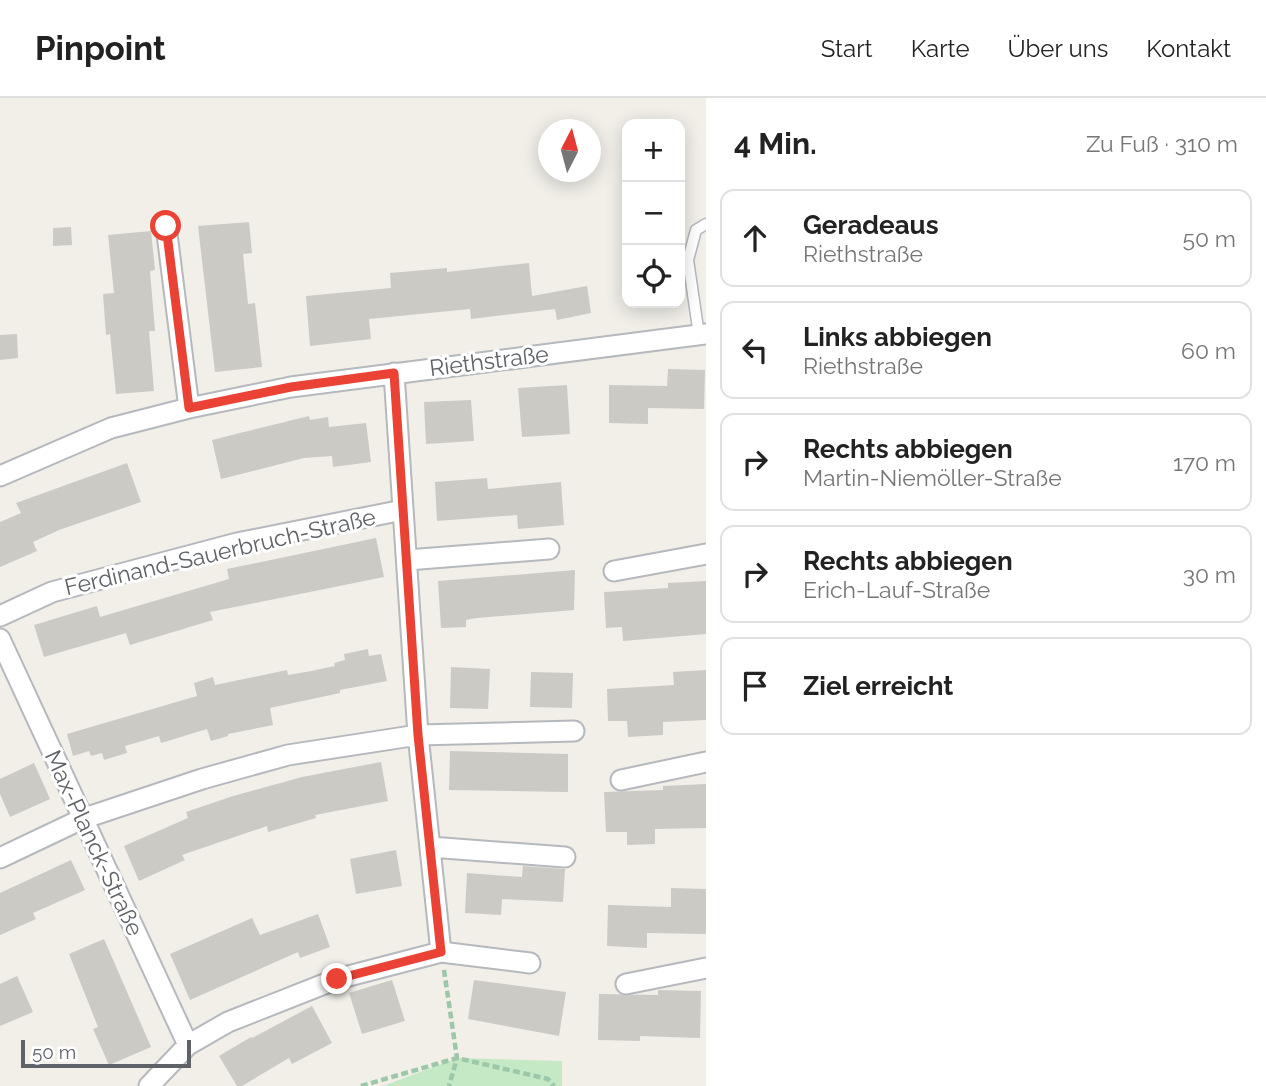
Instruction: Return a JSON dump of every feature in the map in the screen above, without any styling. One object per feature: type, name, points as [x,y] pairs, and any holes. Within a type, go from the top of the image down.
[{"type":"street","points":[[166,226],[189,408]]},
{"type":"street","name":"Riethstraße","points":[[0,476],[111,429],[189,408],[291,387],[703,334]]},
{"type":"street","points":[[394,373],[418,735],[441,952]]},
{"type":"street","name":"Ferdinand-Sauerbruch-Straße","points":[[0,616],[52,592],[237,543],[403,510]]},
{"type":"street","points":[[407,560],[549,549]]},
{"type":"street","points":[[614,571],[706,554]]},
{"type":"street","name":"Max-Planck-Straße","points":[[0,639],[188,1045]]},
{"type":"street","points":[[0,858],[82,819],[202,779],[288,755],[418,735],[574,731]]},
{"type":"street","points":[[621,780],[706,762]]},
{"type":"street","points":[[430,847],[565,856]]},
{"type":"street","points":[[149,1086],[188,1045],[228,1022],[337,979],[441,952],[530,963]]},
{"type":"street","points":[[626,984],[706,968]]},
{"type":"lane","points":[[703,334],[688,260],[695,230],[706,224]]},
{"type":"path","points":[[441,952],[457,1058],[449,1086]]},
{"type":"path","points":[[361,1086],[457,1058],[548,1079],[554,1086]]},
{"type":"green space","points":[[457,1058],[562,1061],[562,1086],[383,1086]]},
{"type":"building","points":[[249,222],[252,253],[243,254],[248,304],[255,303],[262,367],[215,372],[198,226]]},
{"type":"building","points":[[71,227],[72,245],[53,246],[53,228]]},
{"type":"building","points":[[151,231],[155,270],[150,271],[155,331],[149,331],[154,391],[116,394],[110,334],[106,335],[103,294],[114,293],[108,235]]},
{"type":"building","points":[[529,263],[532,296],[587,286],[591,313],[557,320],[555,309],[471,319],[470,309],[369,319],[371,339],[310,346],[306,296],[391,288],[390,273],[447,268],[447,272]]},
{"type":"building","points":[[17,334],[18,358],[0,360],[0,335]]},
{"type":"building","points":[[668,369],[705,370],[704,409],[648,408],[648,424],[609,423],[609,385],[667,386]]},
{"type":"building","points":[[567,385],[570,434],[522,437],[518,388]]},
{"type":"building","points":[[471,400],[474,441],[426,444],[424,402]]},
{"type":"building","points":[[309,416],[310,420],[328,417],[329,427],[366,423],[371,462],[333,467],[332,456],[304,458],[221,479],[212,440]]},
{"type":"building","points":[[127,463],[141,502],[59,530],[33,542],[37,551],[0,567],[0,522],[21,513],[16,503]]},
{"type":"building","points":[[487,478],[488,489],[561,482],[564,525],[518,529],[517,515],[437,521],[435,482]]},
{"type":"building","points":[[376,538],[384,577],[210,612],[213,620],[130,645],[126,633],[44,657],[34,625],[97,606],[100,617],[229,579],[227,569]]},
{"type":"building","points":[[575,570],[574,610],[477,618],[466,620],[466,627],[441,628],[438,581]]},
{"type":"building","points":[[706,581],[706,634],[623,641],[622,627],[606,628],[604,592],[668,588],[668,583]]},
{"type":"building","points":[[368,649],[369,656],[381,654],[387,681],[270,708],[273,725],[228,734],[211,741],[207,729],[161,743],[159,736],[125,746],[127,753],[104,760],[102,753],[91,756],[89,751],[73,756],[67,734],[197,696],[194,683],[213,677],[215,685],[287,670],[288,675],[311,671],[335,666],[334,663],[345,660],[344,654]]},
{"type":"building","points":[[451,667],[490,669],[488,709],[450,708]]},
{"type":"building","points":[[706,670],[706,720],[663,722],[663,735],[628,737],[627,721],[608,721],[607,689],[674,685],[673,672]]},
{"type":"building","points":[[531,672],[573,673],[572,708],[530,707]]},
{"type":"building","points":[[450,751],[568,754],[568,792],[449,790]]},
{"type":"building","points":[[381,762],[388,801],[315,815],[316,818],[268,832],[267,826],[182,855],[185,860],[139,881],[124,846],[188,818],[186,812],[233,796],[302,777]]},
{"type":"building","points":[[34,763],[50,799],[10,817],[0,794],[0,779]]},
{"type":"building","points":[[706,784],[706,828],[655,829],[655,844],[627,845],[627,832],[606,832],[604,792],[663,790],[663,786]]},
{"type":"building","points":[[396,850],[402,886],[356,894],[350,859]]},
{"type":"building","points":[[71,860],[85,890],[33,913],[36,919],[0,935],[0,893]]},
{"type":"building","points":[[523,866],[565,869],[563,902],[502,899],[501,915],[465,913],[467,873],[522,877]]},
{"type":"building","points":[[671,888],[706,889],[706,934],[647,933],[647,948],[607,946],[608,905],[671,907]]},
{"type":"building","points":[[318,914],[330,947],[300,958],[298,952],[190,1000],[170,954],[252,918],[260,935]]},
{"type":"building","points":[[104,939],[151,1047],[109,1065],[93,1029],[98,1027],[69,954]]},
{"type":"building","points":[[17,976],[33,1012],[0,1026],[0,984]]},
{"type":"building","points":[[392,980],[405,1021],[362,1034],[349,993]]},
{"type":"building","points":[[474,980],[566,992],[559,1036],[468,1019]]},
{"type":"building","points":[[658,990],[701,991],[700,1038],[640,1036],[640,1041],[598,1040],[599,994],[658,995]]},
{"type":"building","points":[[312,1006],[332,1043],[292,1064],[289,1058],[242,1086],[237,1086],[219,1056]]},
{"type":"route","points":[[166,226],[189,408],[291,387],[394,373],[418,735],[441,952],[337,979]]}]
